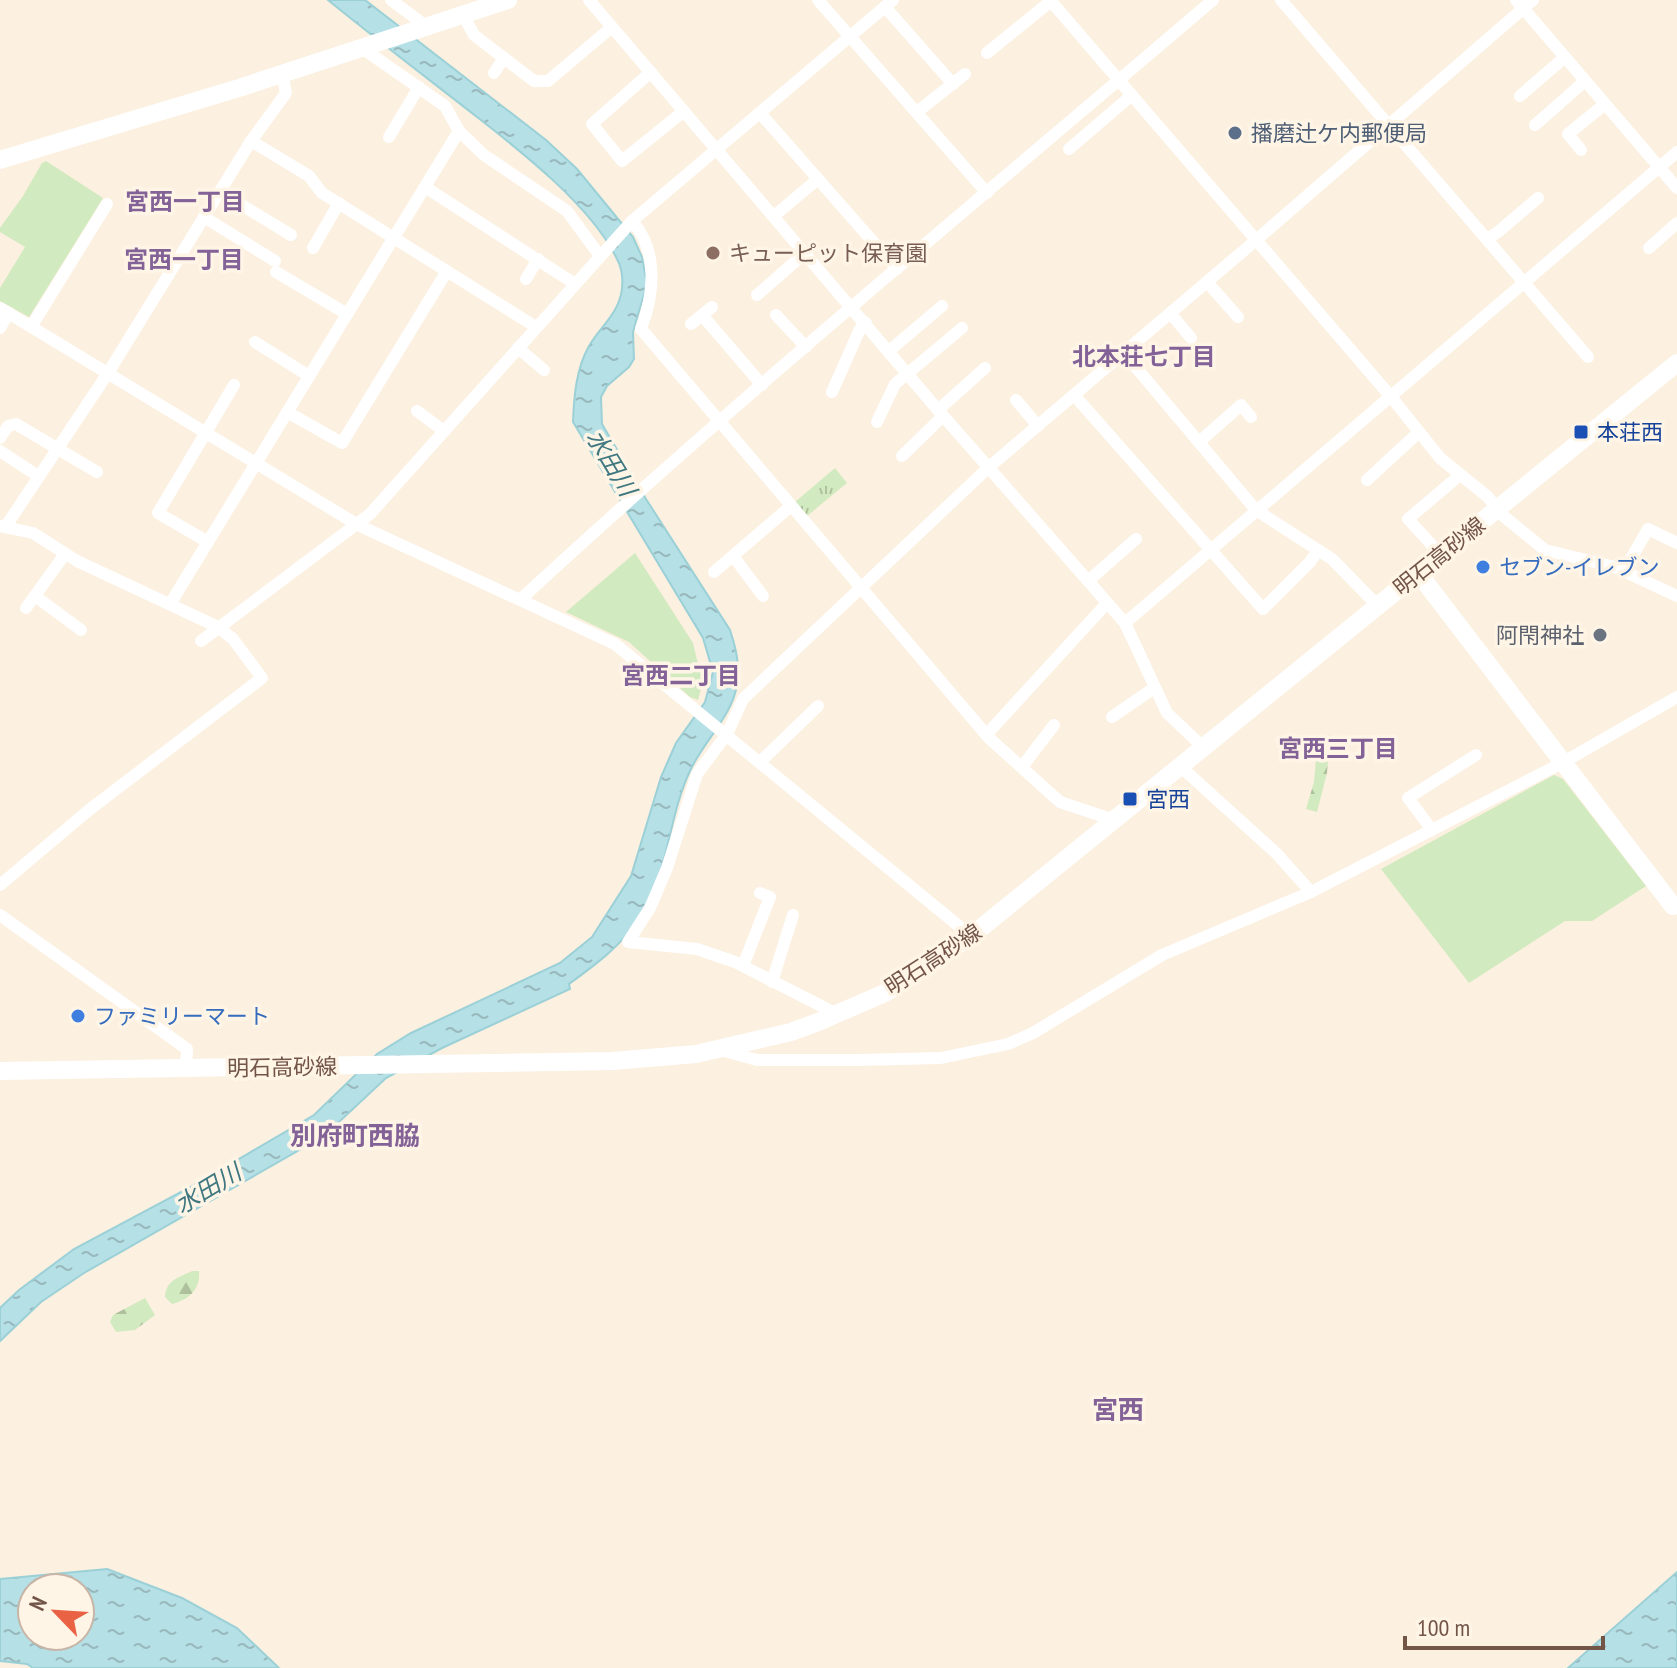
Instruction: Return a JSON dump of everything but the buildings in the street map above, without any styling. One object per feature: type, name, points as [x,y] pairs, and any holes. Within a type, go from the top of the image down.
[{"type":"main road","points":[[0,160],[362,48],[463,15],[486,3],[508,0]]},
{"type":"main road","name":"明石高砂線","points":[[0,1071],[613,1061],[721,1050],[791,1032],[837,1014],[885,993],[971,936],[1497,508],[1674,372]]},
{"type":"main road","points":[[1419,574],[1675,908]]},
{"type":"street","points":[[391,0],[426,26]]},
{"type":"street","points":[[589,0],[988,468],[1125,623],[1167,713],[1204,748]]},
{"type":"street","points":[[818,0],[987,193]]},
{"type":"street","points":[[987,53],[1050,0],[1440,458],[1545,550],[1624,571],[1677,596]]},
{"type":"street","points":[[521,599],[617,510],[1213,0]]},
{"type":"street","points":[[1281,0],[1588,357]]},
{"type":"street","points":[[837,1014],[743,966],[697,949],[628,942],[650,908],[667,868],[697,774],[727,734],[743,699],[988,468],[1389,125],[1524,3],[1565,57],[1677,188]]},
{"type":"street","points":[[201,641],[358,525],[632,221],[889,4],[953,84]]},
{"type":"street","points":[[463,15],[474,35],[534,81],[548,81],[612,27]]},
{"type":"street","points":[[362,48],[445,106],[459,131],[484,155],[567,211],[600,256]]},
{"type":"street","points":[[1520,96],[1565,57]]},
{"type":"street","points":[[494,73],[504,58]]},
{"type":"street","points":[[651,72],[592,124],[622,161],[684,111]]},
{"type":"street","points":[[0,885],[89,810],[262,678],[233,639],[218,627],[65,554],[33,533],[3,526],[108,373],[251,141],[286,93],[282,73]]},
{"type":"street","points":[[917,112],[965,74]]},
{"type":"street","points":[[1535,125],[1585,81]]},
{"type":"street","points":[[389,137],[419,87]]},
{"type":"street","points":[[1069,149],[1132,95]]},
{"type":"street","points":[[1581,150],[1568,134],[1605,104]]},
{"type":"street","points":[[760,113],[897,269]]},
{"type":"street","points":[[170,604],[459,131]]},
{"type":"street","points":[[251,141],[309,176],[322,193],[536,327]]},
{"type":"street","points":[[1125,623],[1677,152]]},
{"type":"street","points":[[774,216],[818,179]]},
{"type":"street","points":[[425,187],[575,284]]},
{"type":"street","points":[[220,192],[291,235]]},
{"type":"street","points":[[1487,239],[1538,198]]},
{"type":"street","points":[[313,248],[339,203]]},
{"type":"street","points":[[31,327],[107,204]]},
{"type":"street","points":[[204,217],[347,314]]},
{"type":"street","points":[[632,221],[644,240],[653,283],[641,329],[987,734],[1060,802],[1114,820]]},
{"type":"street","points":[[1649,248],[1677,223]]},
{"type":"street","points":[[757,295],[805,253]]},
{"type":"street","points":[[526,279],[538,259]]},
{"type":"street","points":[[287,412],[342,443],[447,271]]},
{"type":"street","points":[[1207,282],[1238,317]]},
{"type":"street","points":[[889,351],[942,306]]},
{"type":"street","points":[[0,328],[4,311],[358,525],[615,644],[971,936]]},
{"type":"street","points":[[1170,313],[1191,338]]},
{"type":"street","points":[[702,315],[762,385]]},
{"type":"street","points":[[776,315],[806,347]]},
{"type":"street","points":[[832,392],[860,329],[866,323]]},
{"type":"street","points":[[877,422],[895,384],[962,328]]},
{"type":"street","points":[[255,342],[309,376]]},
{"type":"street","points":[[518,348],[544,370]]},
{"type":"street","points":[[1123,352],[1256,510],[1332,559],[1378,606]]},
{"type":"street","points":[[902,456],[985,368]]},
{"type":"street","points":[[208,542],[158,513],[234,385]]},
{"type":"street","points":[[1074,395],[1263,609],[1318,550]]},
{"type":"street","points":[[1016,400],[1038,426]]},
{"type":"street","points":[[1199,442],[1241,405],[1251,417]]},
{"type":"street","points":[[417,411],[444,431]]},
{"type":"street","points":[[0,438],[8,426],[16,424],[97,472]]},
{"type":"street","points":[[1367,480],[1419,432]]},
{"type":"street","points":[[0,451],[38,476]]},
{"type":"street","points":[[1441,555],[1408,519],[1460,475]]},
{"type":"street","points":[[714,572],[791,506]]},
{"type":"street","points":[[1624,571],[1648,529],[1677,543]]},
{"type":"street","points":[[1088,581],[1136,539]]},
{"type":"street","points":[[26,608],[65,554]]},
{"type":"street","points":[[733,556],[763,596]]},
{"type":"street","points":[[35,596],[81,630]]},
{"type":"street","points":[[987,734],[1107,603]]},
{"type":"street","points":[[67,620],[76,609]]},
{"type":"street","points":[[1112,717],[1154,688]]},
{"type":"street","points":[[721,1050],[757,1060],[941,1058],[1008,1044],[1033,1033],[1162,955],[1311,892],[1562,763],[1677,697]]},
{"type":"street","points":[[760,762],[818,706]]},
{"type":"street","points":[[1022,767],[1054,725]]},
{"type":"street","points":[[1432,830],[1408,798],[1476,755]]},
{"type":"street","points":[[1181,767],[1276,853],[1311,892]]},
{"type":"street","points":[[743,966],[762,909],[770,897],[760,893]]},
{"type":"street","points":[[0,915],[187,1049],[186,1068]]},
{"type":"street","points":[[772,982],[793,915]]},
{"type":"green space","points":[[46,161],[103,198],[29,317],[0,301],[0,288],[25,247],[0,232],[0,228]]},
{"type":"green space","points":[[835,468],[847,483],[807,516],[795,502]]},
{"type":"green space","points":[[635,553],[693,643],[697,660],[705,674],[698,700],[690,697],[629,642],[566,612]]},
{"type":"green space","points":[[1330,735],[1327,773],[1317,812],[1306,809],[1314,782],[1318,737]]},
{"type":"green space","points":[[1554,775],[1563,779],[1646,886],[1592,921],[1565,921],[1469,983],[1381,869]]},
{"type":"green space","points":[[199,1271],[196,1289],[188,1297],[172,1304],[165,1297],[168,1287],[174,1280]]},
{"type":"green space","points":[[145,1298],[155,1315],[135,1330],[116,1332],[110,1322],[113,1315]]},
{"type":"water","name":"水田川","points":[[328,0],[365,0],[546,140],[577,169],[633,237],[642,257],[647,284],[633,332],[634,359],[607,386],[601,397],[602,424],[730,630],[738,663],[734,695],[683,787],[650,901],[633,928],[598,962],[569,984],[570,989],[442,1048],[386,1078],[324,1136],[84,1273],[41,1302],[0,1341],[0,1308],[74,1249],[198,1183],[314,1115],[377,1054],[411,1033],[560,963],[592,937],[631,876],[661,777],[676,743],[705,702],[713,672],[703,638],[573,422],[581,364],[589,346],[613,312],[622,289],[620,266],[606,239],[574,200],[534,164]]},
{"type":"water","points":[[107,1569],[182,1598],[237,1628],[279,1668],[33,1668],[27,1664],[0,1661],[0,1579],[16,1578],[16,1652],[96,1652],[96,1572],[75,1572]]},
{"type":"water","points":[[1677,1572],[1677,1668],[1568,1668]]},
{"type":"place","name":"播磨辻ケ内郵便局","points":[[1235,133]]},
{"type":"place","name":"キューピット保育園","points":[[713,253]]},
{"type":"place","name":"本荘西","points":[[1581,432]]},
{"type":"place","name":"セブン-イレブン","points":[[1483,567]]},
{"type":"place","name":"阿閇神社","points":[[1600,635]]},
{"type":"place","name":"宮西","points":[[1130,799]]},
{"type":"place","name":"ファミリーマート","points":[[78,1016]]},
{"type":"district","name":"宮西一丁目","points":[[185,202]]},
{"type":"district","name":"宮西一丁目","points":[[184,260]]},
{"type":"district","name":"北本荘七丁目","points":[[1144,357]]},
{"type":"district","name":"宮西二丁目","points":[[681,676]]},
{"type":"district","name":"宮西三丁目","points":[[1338,749]]},
{"type":"district","name":"別府町西脇","points":[[355,1136]]},
{"type":"district","name":"宮西","points":[[1118,1410]]}]
